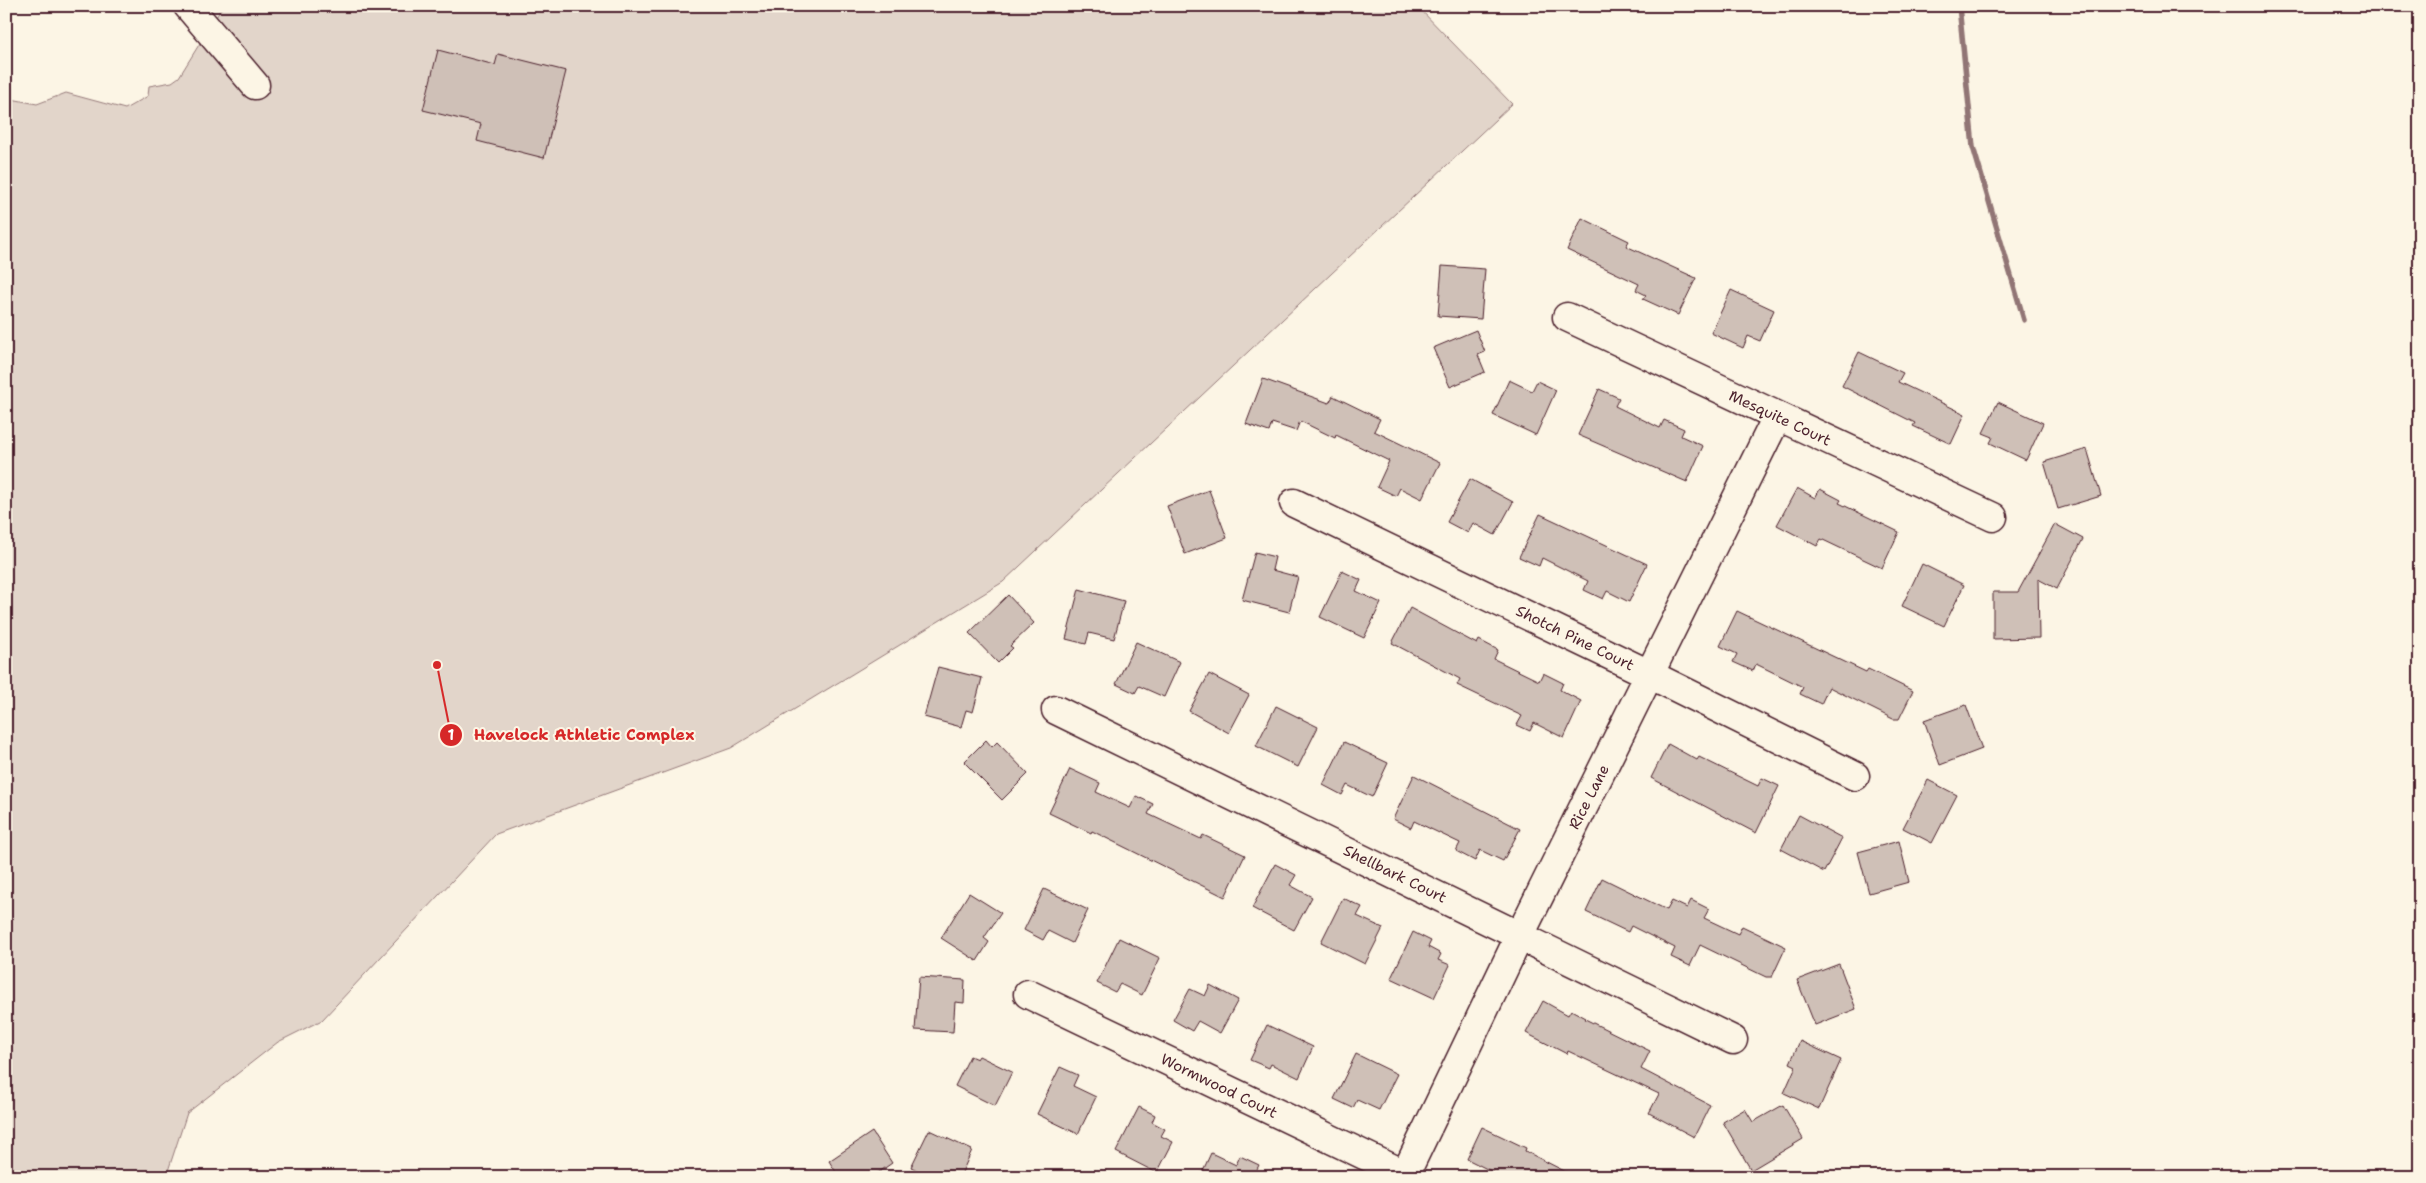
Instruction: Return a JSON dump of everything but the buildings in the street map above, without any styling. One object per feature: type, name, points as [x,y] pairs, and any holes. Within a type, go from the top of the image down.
[{"type":"street","points":[[188,6],[255,85]]},
{"type":"street","name":"Mesquite Court","points":[[1568,317],[1777,418],[1993,518]]},
{"type":"street","name":"Rice Lane","points":[[1406,1176],[1520,935],[1651,675],[1777,418]]},
{"type":"street","name":"Shotch Pine Court","points":[[1294,502],[1855,776]]},
{"type":"street","name":"Shellbark Court","points":[[1056,710],[1733,1040]]},
{"type":"street","name":"Wormwood Court","points":[[1028,994],[1406,1176]]},
{"type":"shaded area","points":[[223,6],[1417,6],[1512,104],[1003,582],[731,748],[496,834],[322,1020],[278,1042],[187,1113],[166,1177],[6,1177],[6,98],[37,104],[66,93],[125,109],[148,96],[149,86],[172,82],[179,77]]},
{"type":"waterway","points":[[1959,6],[1973,147],[2024,320]]},
{"type":"place","name":"Havelock Athletic Complex","points":[[437,665]]}]
